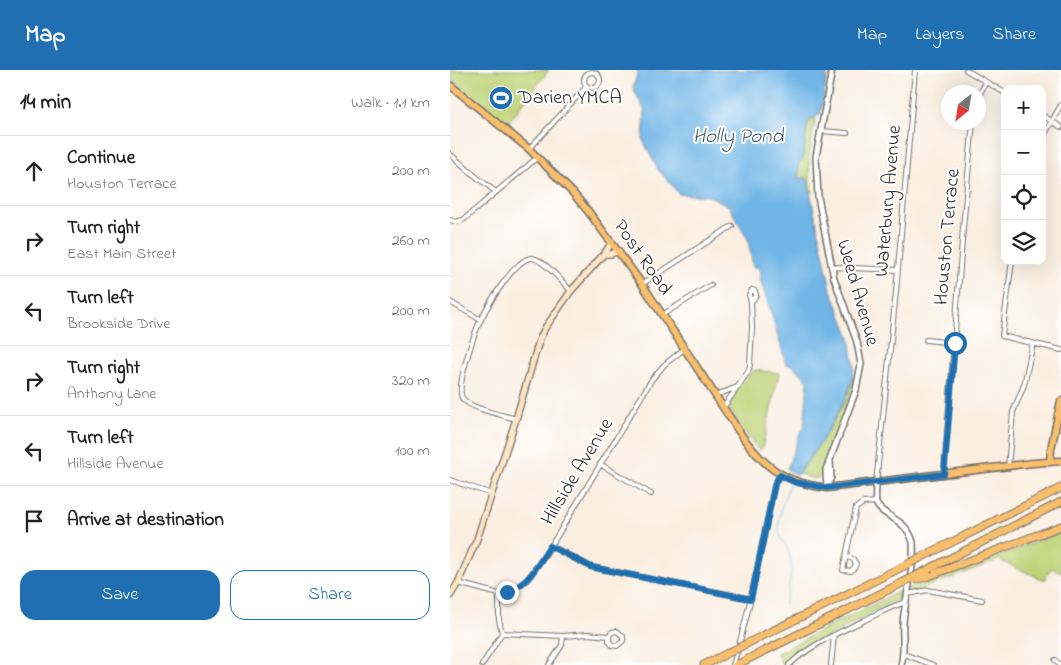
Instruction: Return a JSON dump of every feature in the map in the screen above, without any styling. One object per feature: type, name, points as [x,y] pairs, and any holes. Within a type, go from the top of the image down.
[{"type":"highway","points":[[704,665],[1061,487]]},
{"type":"highway","points":[[930,572],[1061,502]]},
{"type":"highway","points":[[736,664],[900,583],[1061,526]]},
{"type":"main road","name":"Post Road","points":[[450,84],[530,149],[572,192],[619,251],[753,451],[766,465],[781,476],[795,482],[827,488],[1061,461]]},
{"type":"main road","points":[[450,596],[458,583],[477,539],[539,341],[545,328],[571,291],[604,254],[612,242]]},
{"type":"main road","points":[[604,254],[612,254],[619,251]]},
{"type":"main road","points":[[1050,462],[1061,401]]},
{"type":"street","name":"Weed Avenue","points":[[827,488],[826,470],[856,390],[861,364],[857,342],[831,267],[816,180],[816,157],[832,70]]},
{"type":"street","name":"Waterbury Avenue","points":[[876,483],[916,70]]},
{"type":"street","points":[[966,70],[1001,91]]},
{"type":"street","points":[[592,72],[597,74],[600,79],[597,86],[592,88],[588,86],[585,81],[586,76],[592,72]]},
{"type":"street","points":[[530,149],[588,86]]},
{"type":"street","points":[[1046,132],[1061,105]]},
{"type":"street","points":[[1046,117],[1061,126]]},
{"type":"street","name":"Houston Terrace","points":[[944,474],[972,130]]},
{"type":"street","points":[[821,131],[847,133]]},
{"type":"street","points":[[450,154],[474,176],[496,192]]},
{"type":"street","points":[[450,220],[456,222],[462,220],[538,157]]},
{"type":"street","points":[[642,284],[732,226]]},
{"type":"street","points":[[516,419],[476,407],[467,403],[461,396],[460,384],[481,320],[496,294],[512,272],[529,258],[542,262],[571,291]]},
{"type":"street","points":[[1011,265],[1002,336],[1061,350]]},
{"type":"street","points":[[831,267],[898,270]]},
{"type":"street","points":[[662,314],[711,285]]},
{"type":"street","points":[[450,302],[481,320]]},
{"type":"street","points":[[723,408],[728,404],[748,372],[750,365],[751,302]]},
{"type":"street","points":[[926,340],[955,343]]},
{"type":"street","points":[[1008,467],[1013,412],[1024,385],[1033,343]]},
{"type":"street","name":"Hillside Avenue","points":[[499,594],[513,590],[527,580],[550,546],[652,379],[664,364],[684,349]]},
{"type":"street","points":[[715,396],[737,387]]},
{"type":"street","points":[[600,464],[651,494]]},
{"type":"street","points":[[736,664],[775,483],[781,476]]},
{"type":"street","points":[[450,480],[492,494]]},
{"type":"street","points":[[876,483],[876,502],[882,510],[904,525],[911,535],[914,549],[903,624],[904,654],[901,665]]},
{"type":"street","points":[[847,557],[857,506],[863,503],[876,502]]},
{"type":"street","points":[[550,546],[591,567],[751,599]]},
{"type":"street","points":[[458,583],[499,594],[499,620],[502,632],[482,665]]},
{"type":"street","points":[[908,594],[928,590],[982,600]]},
{"type":"street","points":[[788,665],[834,635],[894,605],[906,602]]},
{"type":"street","points":[[502,632],[563,636],[588,634],[609,636]]},
{"type":"street","points":[[612,632],[620,632],[623,636],[623,641],[620,645],[612,645],[609,641],[609,636],[612,632]]},
{"type":"street","points":[[831,665],[834,635]]},
{"type":"street","points":[[549,665],[562,645],[563,636]]},
{"type":"street","points":[[904,654],[933,665]]},
{"type":"street","points":[[1055,660],[1060,665]]},
{"type":"green space","name":"Darien YMCA","points":[[450,70],[549,70],[507,124],[450,78]]},
{"type":"green space","points":[[819,104],[809,160],[810,182],[813,193],[800,185],[792,161],[800,127]]},
{"type":"green space","points":[[754,370],[779,373],[762,449],[759,450],[730,409],[731,400],[736,390]]},
{"type":"green space","points":[[854,377],[856,379],[822,475],[814,478],[799,473],[837,415]]},
{"type":"green space","points":[[1061,532],[1061,572],[1051,568],[1044,580],[999,560],[905,595],[808,648],[785,665],[782,665],[777,653],[900,591],[989,560]]},
{"type":"water","name":"Holly Pond","points":[[638,70],[828,70],[821,113],[808,122],[803,158],[799,163],[798,178],[807,178],[831,290],[850,337],[854,366],[846,398],[821,442],[797,475],[787,469],[800,433],[804,428],[808,380],[792,365],[786,364],[759,276],[761,274],[759,267],[753,267],[748,239],[728,205],[709,196],[679,194],[657,168],[643,140],[645,111],[633,88]]},
{"type":"waterway","points":[[785,604],[791,575],[791,560],[786,546],[781,539],[779,524],[781,510],[790,483]]},
{"type":"place","name":"Darien YMCA","points":[[501,98]]},
{"type":"route","points":[[507,592],[518,587],[532,575],[550,546],[591,567],[751,599],[775,483],[780,475],[795,482],[827,488],[944,474],[955,343]]}]
